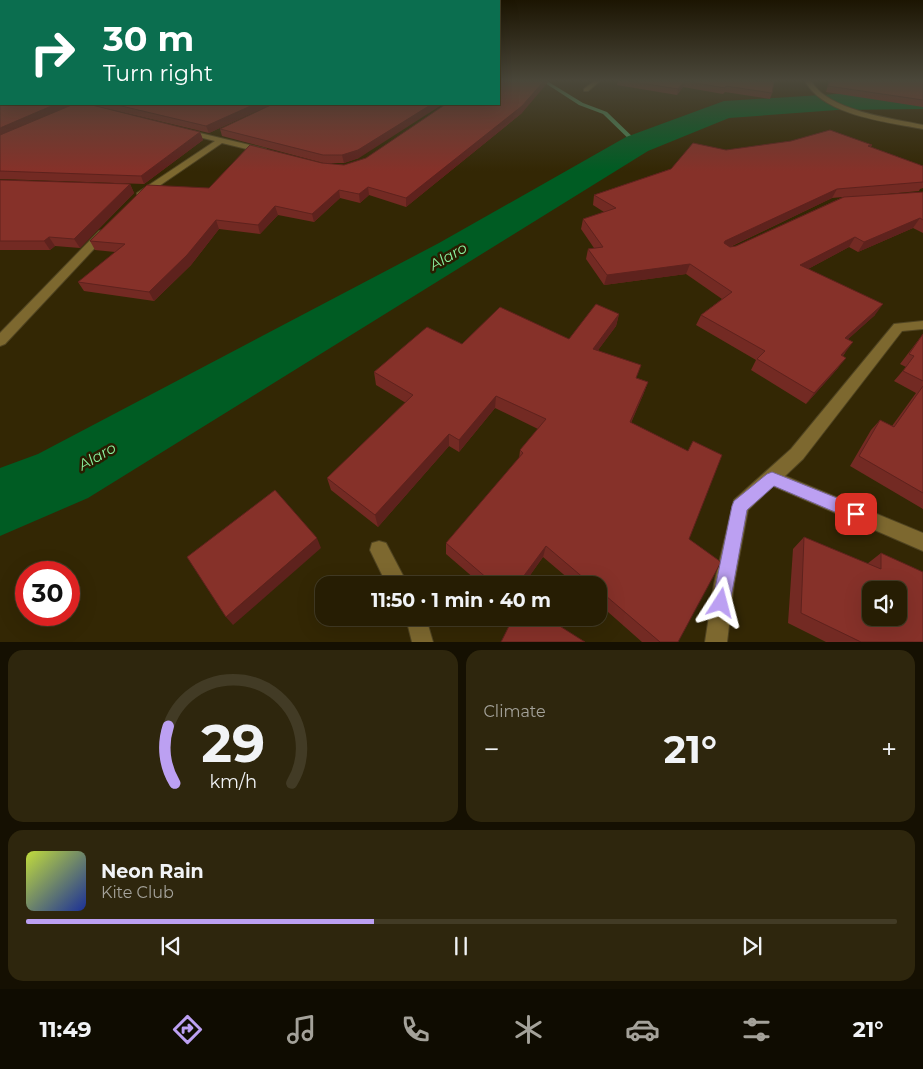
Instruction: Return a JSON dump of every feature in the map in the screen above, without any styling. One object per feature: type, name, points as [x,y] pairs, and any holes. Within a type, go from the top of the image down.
[{"type":"street","points":[[852,111],[923,127]]},
{"type":"street","points":[[176,128],[267,152]]},
{"type":"street","points":[[134,200],[142,189],[226,130]]},
{"type":"street","points":[[0,341],[107,228]]},
{"type":"street","points":[[716,642],[724,584],[740,506],[797,454],[898,327],[923,325]]},
{"type":"street","points":[[772,478],[923,542]]},
{"type":"street","points":[[379,550],[393,576]]},
{"type":"street","points":[[418,626],[423,642]]},
{"type":"building","points":[[0,111],[40,111],[0,128]]},
{"type":"building","points":[[57,111],[116,111],[200,132],[141,176],[0,171],[0,135]]},
{"type":"building","points":[[142,111],[239,111],[206,126]]},
{"type":"building","points":[[258,111],[421,111],[358,150],[342,155],[323,155],[220,129]]},
{"type":"building","points":[[436,111],[516,111],[406,198],[368,187],[359,194],[339,190],[312,214],[275,206],[258,225],[216,220],[187,255],[149,292],[78,282],[125,244],[90,241],[147,185],[209,188],[250,145],[322,163],[344,165],[366,158]]},
{"type":"building","points":[[830,130],[923,166],[923,182],[837,189],[724,243],[730,247],[736,246],[844,197],[923,192],[923,220],[920,218],[864,242],[855,237],[800,265],[883,304],[845,338],[853,342],[841,355],[846,358],[814,393],[757,359],[765,351],[701,315],[732,292],[690,264],[607,275],[588,249],[603,247],[583,219],[616,208],[594,195],[671,169],[693,143],[726,150],[791,141]]},
{"type":"building","points":[[0,180],[130,184],[74,239],[49,237],[44,241],[0,241]]},
{"type":"building","points":[[596,304],[619,314],[593,349],[641,365],[636,378],[648,382],[630,422],[688,451],[693,441],[722,455],[689,539],[721,562],[678,642],[660,642],[607,597],[607,576],[581,576],[546,546],[524,576],[484,576],[446,543],[523,453],[520,450],[546,419],[496,396],[459,440],[449,434],[375,515],[327,478],[413,395],[374,372],[427,327],[462,344],[500,307],[569,339]]},
{"type":"building","points":[[923,334],[923,381],[903,371],[914,356],[909,354]]},
{"type":"building","points":[[923,386],[923,493],[859,456],[880,420],[894,427]]},
{"type":"building","points":[[275,490],[317,538],[226,617],[187,557]]},
{"type":"building","points":[[804,537],[881,569],[881,553],[923,572],[923,642],[861,642],[801,613]]},
{"type":"building","points":[[509,626],[560,626],[585,642],[501,642]]},
{"type":"waterway","points":[[600,111],[605,113],[637,144]]},
{"type":"waterway","name":"Alaro","points":[[0,502],[63,476],[455,252],[637,144],[722,111]]},
{"type":"route","points":[[721,603],[740,506],[772,478],[856,514]]}]
